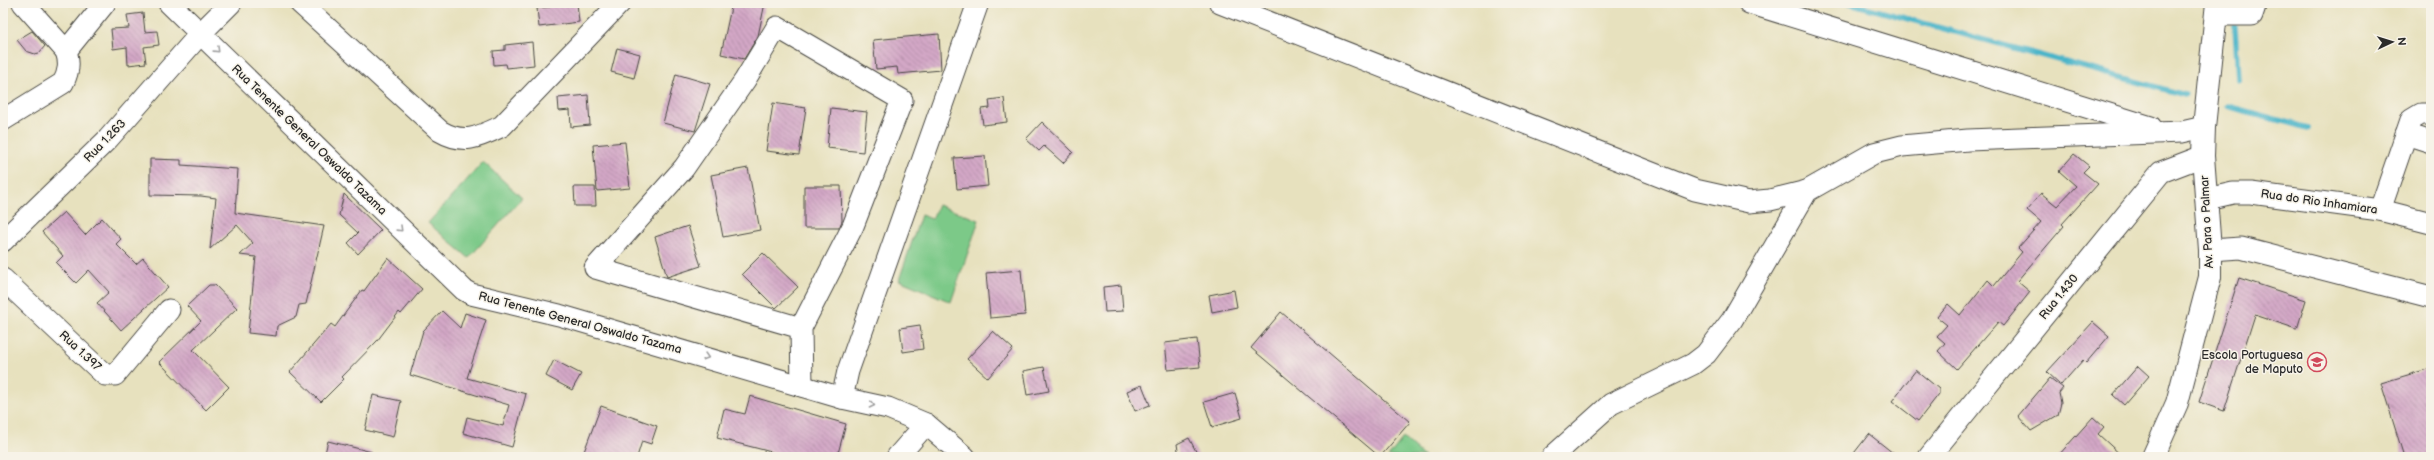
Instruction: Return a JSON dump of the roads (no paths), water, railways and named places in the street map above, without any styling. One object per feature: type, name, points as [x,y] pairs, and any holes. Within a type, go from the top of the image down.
[{"type":"main road","name":"Av. Para o Palmar","points":[[2153,457],[2177,403],[2202,314],[2210,277],[2210,250],[2203,156],[2204,127],[2216,9]]},
{"type":"street","points":[[3,120],[63,84],[68,74],[69,64],[66,51],[22,3]]},
{"type":"street","points":[[66,51],[105,3]]},
{"type":"street","name":"Rua Tenente General Oswaldo Tazama","points":[[169,3],[464,290],[471,294],[566,317],[842,398],[888,408],[926,424],[965,457]]},
{"type":"street","name":"Rua 1.263","points":[[3,241],[108,139],[201,33],[230,3]]},
{"type":"street","points":[[300,3],[440,131],[451,138],[467,139],[481,136],[502,126],[620,3]]},
{"type":"street","points":[[842,398],[848,371],[978,3]]},
{"type":"street","points":[[1220,3],[1695,190],[1749,202],[1770,200],[1807,191],[1874,153],[1902,146],[1968,140],[2165,131],[2182,132],[2204,127]]},
{"type":"street","points":[[1749,3],[2165,131]]},
{"type":"street","points":[[2216,9],[2252,15],[2256,3]]},
{"type":"street","points":[[801,328],[595,268],[684,168],[745,80],[777,27],[902,100],[853,226],[801,328],[802,386]]},
{"type":"street","points":[[2380,210],[2411,120],[2415,116],[2431,114]]},
{"type":"street","points":[[2406,134],[2431,142]]},
{"type":"street","name":"Rua 1.430","points":[[1929,457],[2161,172],[2203,156]]},
{"type":"street","points":[[1552,457],[1612,404],[1694,364],[1706,354],[1732,320],[1807,191]]},
{"type":"street","name":"Rua do Rio Inhamiara","points":[[2207,199],[2233,193],[2251,193],[2380,210],[2431,223]]},
{"type":"street","points":[[2210,250],[2241,248],[2431,297]]},
{"type":"street","name":"Rua 1.397","points":[[3,279],[105,375],[110,376],[115,375],[169,310]]},
{"type":"street","points":[[897,457],[926,424]]},
{"type":"waterway","points":[[1850,3],[2185,95]]},
{"type":"waterway","points":[[2235,26],[2238,80]]},
{"type":"waterway","points":[[2227,106],[2308,128]]},
{"type":"place","name":"Escola Portuguesa de Maputo","points":[[2317,362]]}]
